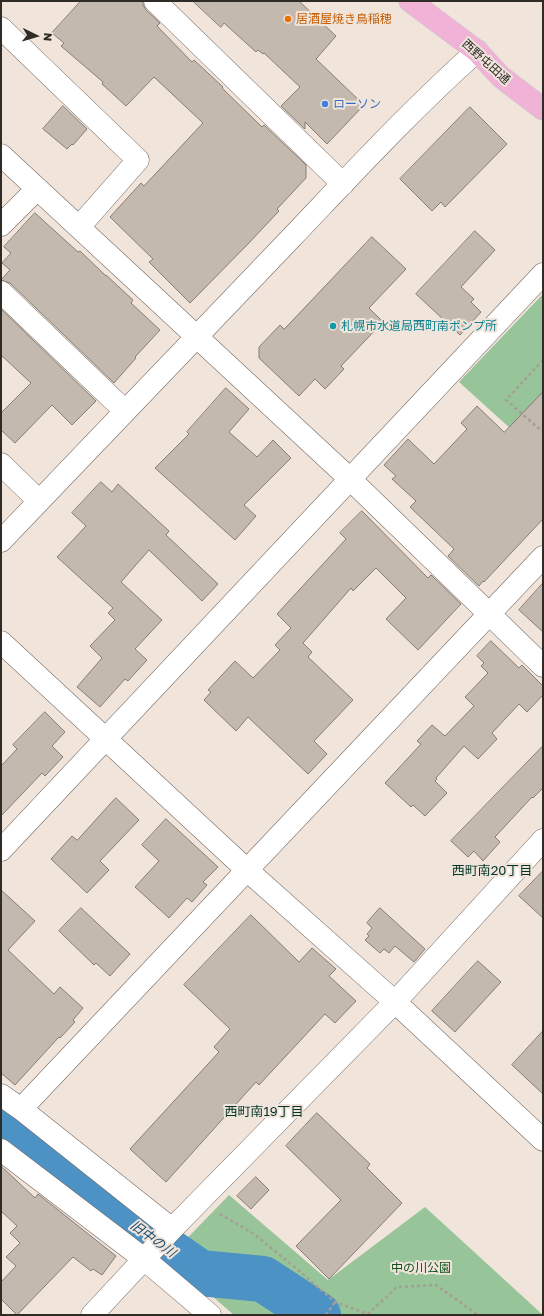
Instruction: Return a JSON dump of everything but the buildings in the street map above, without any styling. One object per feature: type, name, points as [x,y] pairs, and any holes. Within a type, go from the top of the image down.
[{"type":"main road","name":"西野屯田通","points":[[410,1],[477,51],[501,77],[543,109]]},
{"type":"street","points":[[155,1],[343,184]]},
{"type":"street","points":[[1,28],[138,160],[79,227]]},
{"type":"street","points":[[1,541],[196,336],[441,83],[477,51]]},
{"type":"street","points":[[1,155],[350,479],[543,666]]},
{"type":"street","points":[[1,225],[37,189]]},
{"type":"street","points":[[1,850],[543,274]]},
{"type":"street","points":[[1,292],[125,411]]},
{"type":"street","points":[[1,464],[39,501]]},
{"type":"street","points":[[21,1109],[543,557]]},
{"type":"street","points":[[1,642],[247,870],[395,1002],[543,1140]]},
{"type":"street","points":[[92,1315],[172,1229],[395,1002],[543,840]]},
{"type":"street","points":[[1,1095],[21,1109],[172,1229]]},
{"type":"street","points":[[1,1150],[144,1259],[210,1315]]},
{"type":"path","points":[[543,360],[506,400],[543,432]]},
{"type":"path","points":[[216,1212],[254,1234],[335,1303],[368,1314],[397,1287],[436,1285],[478,1315]]},
{"type":"path","points":[[326,1315],[335,1303]]},
{"type":"green space","points":[[543,294],[543,458],[459,382]]},
{"type":"green space","name":"中の川公園","points":[[229,1195],[328,1280],[425,1207],[543,1315],[234,1315],[168,1258]]},
{"type":"waterway","name":"旧中の川","points":[[1,1128],[138,1230],[200,1273],[263,1279],[318,1315]]},
{"type":"place","name":"居酒屋焼き鳥稲穂","points":[[288,19]]},
{"type":"place","name":"ローソン","points":[[325,104]]},
{"type":"place","name":"札幌市水道局西町南ポンプ所","points":[[333,326]]},
{"type":"district","name":"西町南20丁目","points":[[492,871]]},
{"type":"district","name":"西町南19丁目","points":[[264,1112]]}]
